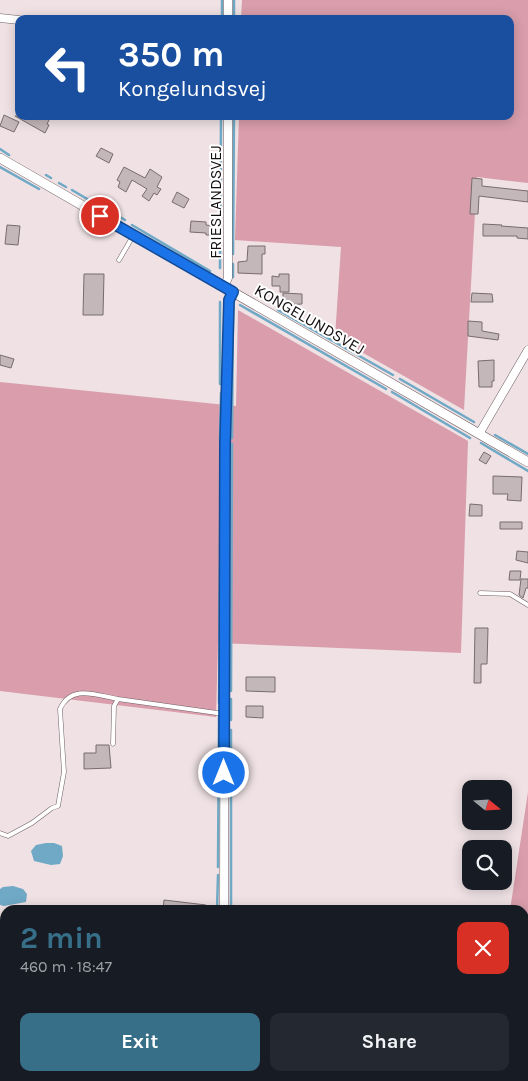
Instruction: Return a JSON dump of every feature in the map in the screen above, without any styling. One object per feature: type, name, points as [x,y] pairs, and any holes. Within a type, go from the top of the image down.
[{"type":"street","points":[[228,0],[228,15]]},
{"type":"street","points":[[0,18],[15,20]]},
{"type":"street","name":"FRIESLANDSVEJ","points":[[224,287],[228,278],[228,120]]},
{"type":"street","name":"KONGELUNDSVEJ","points":[[0,158],[528,462]]},
{"type":"street","points":[[224,905],[225,445],[229,300],[233,292]]},
{"type":"street","points":[[479,434],[528,350]]},
{"type":"lane","points":[[119,260],[133,234]]},
{"type":"lane","points":[[480,593],[510,594],[528,605]]},
{"type":"lane","points":[[0,833],[8,836],[18,832],[58,806],[64,772],[60,709],[64,701],[72,694],[82,693],[224,714]]},
{"type":"lane","points":[[113,744],[114,706],[118,699]]},
{"type":"shaded area","points":[[242,0],[528,0],[528,183],[477,177],[464,410],[335,337],[341,247],[235,240],[239,120],[514,120],[514,15],[241,15]]},
{"type":"shaded area","points":[[238,310],[468,441],[461,653],[218,643],[216,717],[0,691],[0,382],[236,406]]},
{"type":"shaded area","points":[[528,792],[528,905],[511,905]]},
{"type":"water","points":[[46,843],[62,846],[63,856],[60,864],[51,865],[34,861],[31,851],[36,845]]},
{"type":"water","points":[[13,886],[23,889],[27,894],[26,902],[0,905],[0,889]]},
{"type":"building","points":[[4,115],[19,122],[14,132],[0,126]]},
{"type":"building","points":[[22,120],[49,120],[45,133]]},
{"type":"building","points":[[101,148],[113,154],[109,163],[96,156]]},
{"type":"building","points":[[124,167],[145,178],[150,169],[162,177],[157,187],[161,189],[157,195],[154,193],[149,201],[142,196],[147,189],[132,180],[126,192],[118,187],[120,182],[117,180]]},
{"type":"building","points":[[472,178],[482,179],[482,186],[528,191],[528,202],[479,196],[478,214],[470,214]]},
{"type":"building","points":[[177,192],[189,199],[184,208],[172,202]]},
{"type":"building","points":[[191,221],[206,222],[206,225],[215,226],[214,235],[190,232]]},
{"type":"building","points":[[483,224],[528,228],[528,239],[517,238],[517,236],[483,236]]},
{"type":"building","points":[[7,225],[20,226],[18,245],[5,244]]},
{"type":"building","points":[[248,246],[265,246],[265,254],[262,254],[262,274],[238,273],[238,262],[247,261]]},
{"type":"building","points":[[84,274],[104,274],[103,315],[83,315]]},
{"type":"building","points":[[279,274],[289,274],[289,292],[280,292],[280,286],[272,286],[272,276],[279,277]]},
{"type":"building","points":[[283,293],[302,294],[302,304],[283,305]]},
{"type":"building","points":[[472,293],[492,294],[493,302],[471,302]]},
{"type":"building","points":[[468,321],[482,322],[482,331],[499,334],[498,340],[468,336]]},
{"type":"building","points":[[0,355],[14,359],[11,368],[0,365]]},
{"type":"building","points":[[494,360],[494,381],[492,381],[492,387],[479,387],[478,361]]},
{"type":"building","points":[[484,452],[491,456],[486,464],[479,460]]},
{"type":"building","points":[[493,476],[522,477],[521,501],[507,500],[508,494],[493,494]]},
{"type":"building","points":[[470,504],[482,505],[482,516],[469,516]]},
{"type":"building","points":[[500,522],[522,522],[522,529],[500,529]]},
{"type":"building","points":[[517,551],[528,552],[528,563],[516,560]]},
{"type":"building","points":[[510,571],[521,571],[520,580],[509,580]]},
{"type":"building","points":[[521,579],[528,579],[528,588],[526,588],[523,598],[519,595]]},
{"type":"building","points":[[475,628],[488,628],[487,664],[481,664],[481,683],[474,683]]},
{"type":"building","points":[[246,677],[275,677],[275,692],[246,691]]},
{"type":"building","points":[[246,706],[263,706],[263,718],[246,717]]},
{"type":"building","points":[[96,745],[109,745],[111,768],[84,769],[84,753],[96,753]]},
{"type":"building","points":[[164,900],[206,905],[164,905]]},
{"type":"waterway","points":[[222,0],[222,15]]},
{"type":"waterway","points":[[234,0],[234,15]]},
{"type":"waterway","points":[[220,268],[221,120]]},
{"type":"waterway","points":[[233,254],[234,120]]},
{"type":"waterway","points":[[0,149],[9,155]]},
{"type":"waterway","points":[[0,167],[39,189]]},
{"type":"waterway","points":[[46,175],[51,178]]},
{"type":"waterway","points":[[59,183],[66,187]]},
{"type":"waterway","points":[[72,190],[111,213]]},
{"type":"waterway","points":[[120,217],[125,220]]},
{"type":"waterway","points":[[132,225],[210,271]]},
{"type":"waterway","points":[[233,264],[233,277]]},
{"type":"waterway","points":[[220,302],[220,384]]},
{"type":"waterway","points":[[240,305],[386,389]]},
{"type":"waterway","points":[[232,438],[233,306]]},
{"type":"waterway","points":[[278,310],[393,375]]},
{"type":"waterway","points":[[400,379],[474,422]]},
{"type":"waterway","points":[[392,392],[470,438]]},
{"type":"waterway","points":[[220,441],[221,393]]},
{"type":"waterway","points":[[495,435],[528,454]]},
{"type":"waterway","points":[[481,443],[528,471]]},
{"type":"waterway","points":[[231,691],[232,444]]},
{"type":"waterway","points":[[220,555],[221,448]]},
{"type":"waterway","points":[[219,703],[220,565]]},
{"type":"waterway","points":[[231,699],[231,720]]},
{"type":"waterway","points":[[218,867],[219,715]]},
{"type":"waterway","points":[[231,730],[231,905]]},
{"type":"waterway","points":[[217,905],[218,875]]},
{"type":"route","points":[[100,216],[233,292],[229,300],[225,445],[224,773]]}]
